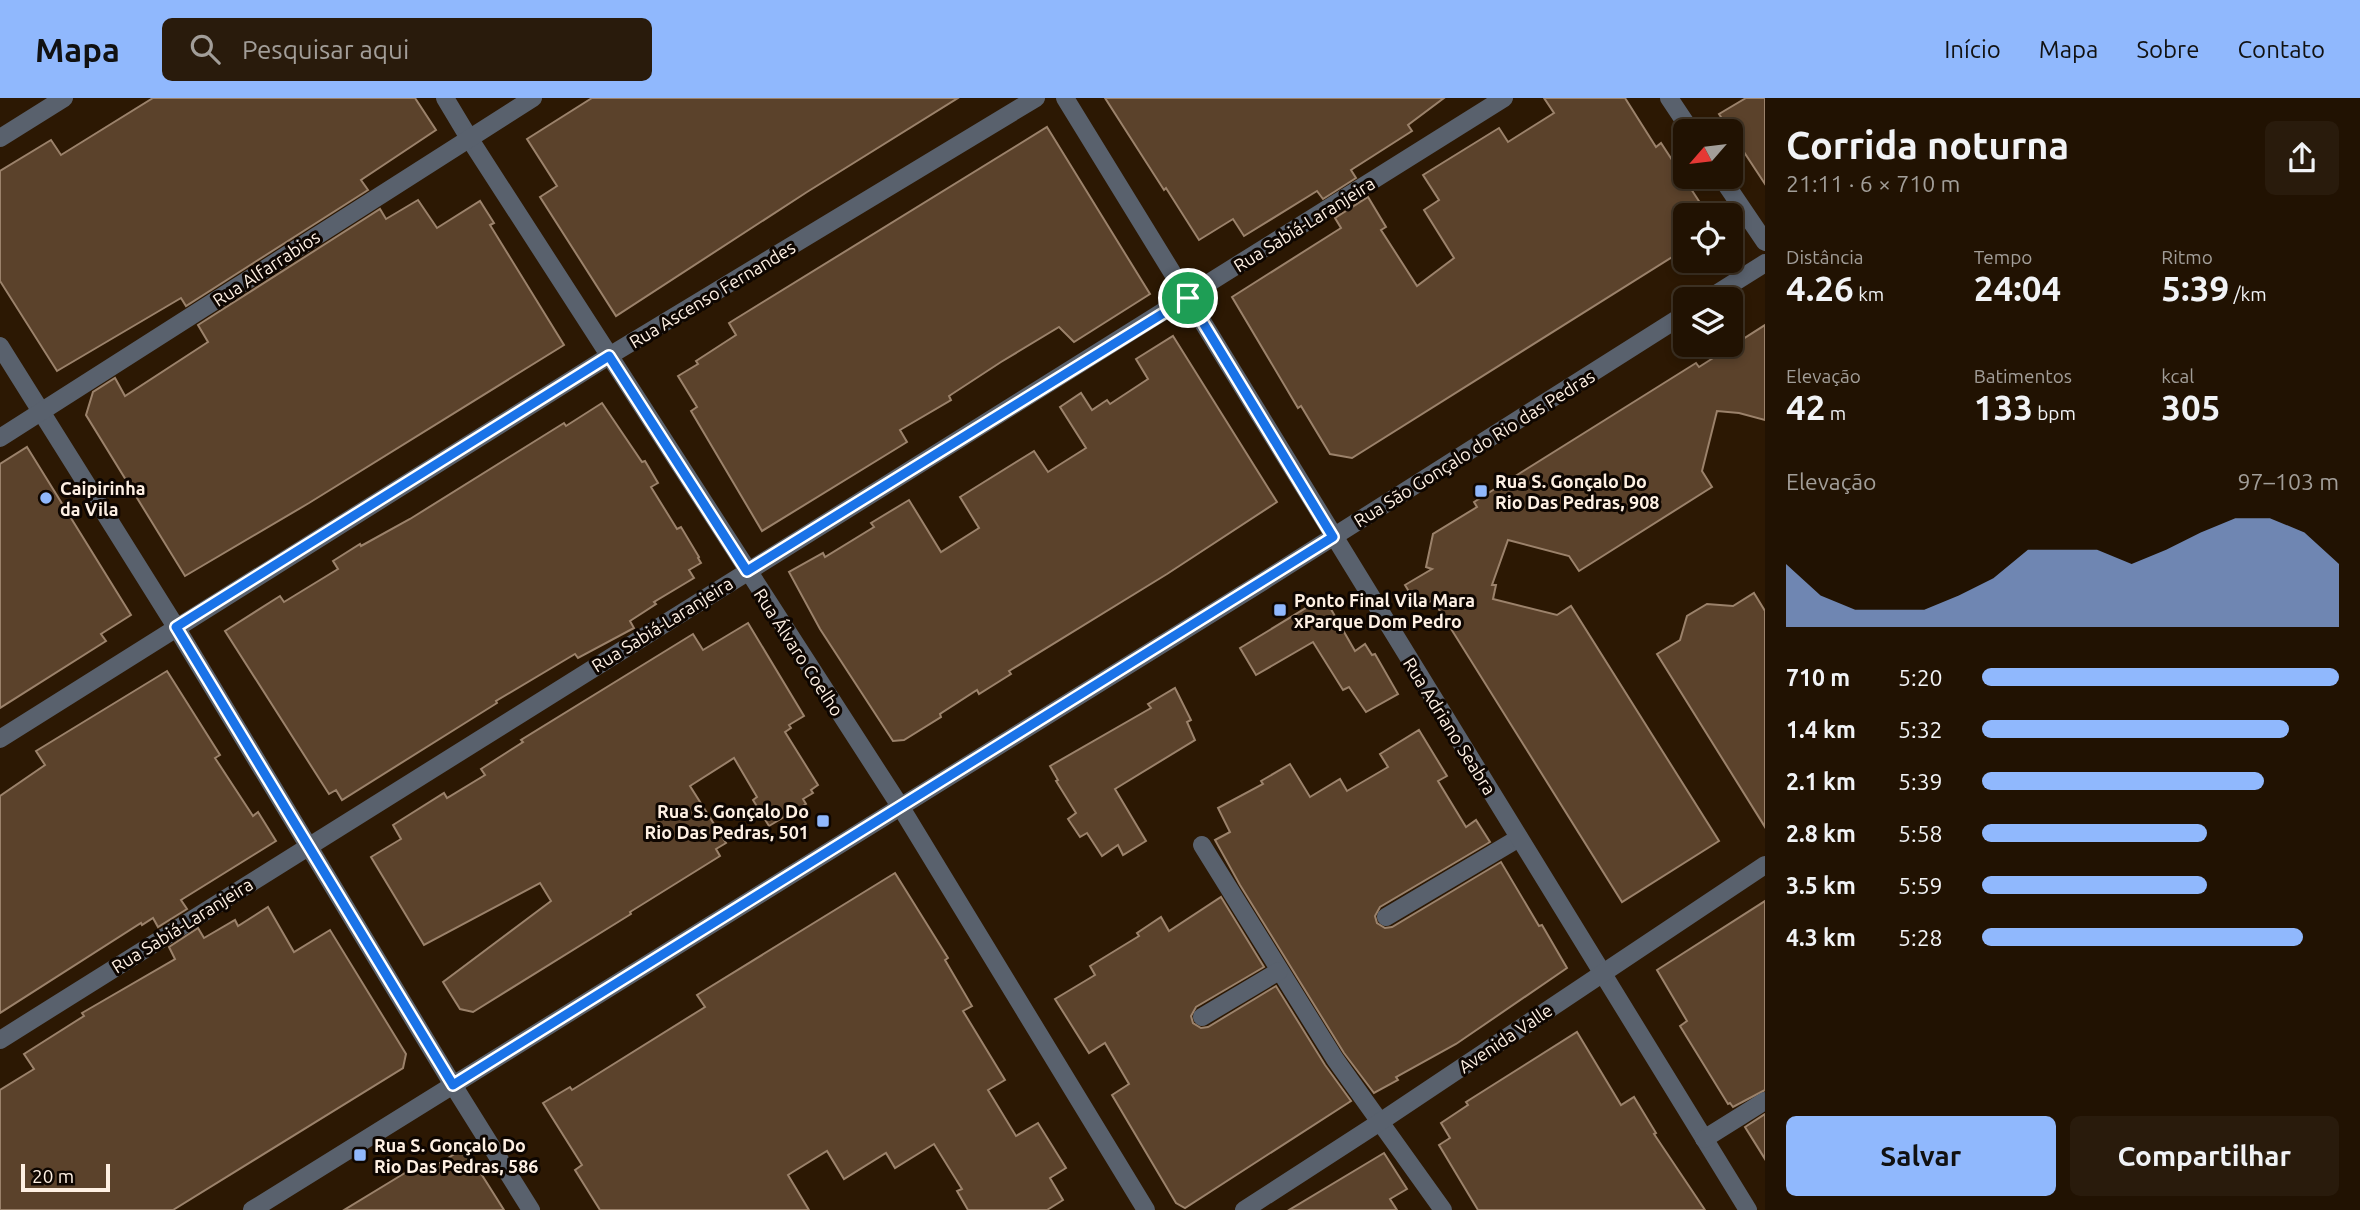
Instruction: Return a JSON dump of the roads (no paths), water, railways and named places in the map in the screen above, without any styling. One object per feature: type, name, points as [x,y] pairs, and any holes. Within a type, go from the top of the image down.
[{"type":"street","points":[[0,138],[64,98]]},
{"type":"street","name":"Rua Álvaro Coelho","points":[[445,98],[900,806],[1146,1210]]},
{"type":"street","name":"Rua Alfarrabios","points":[[0,438],[533,98]]},
{"type":"street","name":"Rua Ascenso Fernandes","points":[[0,740],[609,356],[1036,98]]},
{"type":"street","name":"Rua Adriano Seabra","points":[[1065,98],[1748,1210]]},
{"type":"street","name":"Rua Sabiá-Laranjeira","points":[[0,1040],[1504,98]]},
{"type":"street","points":[[1669,98],[1683,119]]},
{"type":"street","points":[[1729,189],[1765,242]]},
{"type":"street","points":[[1727,287],[1765,263]]},
{"type":"street","name":"Rua São Gonçalo do Rio das Pedras","points":[[900,806],[1262,582],[1673,322]]},
{"type":"street","points":[[0,346],[176,627],[531,1210]]},
{"type":"street","points":[[252,1210],[900,806]]},
{"type":"street","points":[[1386,917],[1518,838]]},
{"type":"street","points":[[1202,845],[1357,1091],[1443,1210]]},
{"type":"street","name":"Avenida Valle","points":[[1244,1210],[1765,865]]},
{"type":"street","points":[[1202,1017],[1279,971]]},
{"type":"street","points":[[1704,1139],[1765,1101]]},
{"type":"place","name":"Rua S. Gonçalo Do Rio Das Pedras, 908","points":[[1481,491]]},
{"type":"place","name":"Caipirinha da Vila","points":[[46,498]]},
{"type":"place","name":"Ponto Final Vila Mara xParque Dom Pedro","points":[[1280,610]]},
{"type":"place","name":"Rua S. Gonçalo Do Rio Das Pedras, 501","points":[[823,821]]},
{"type":"place","name":"Rua S. Gonçalo Do Rio Das Pedras, 586","points":[[360,1155]]}]
